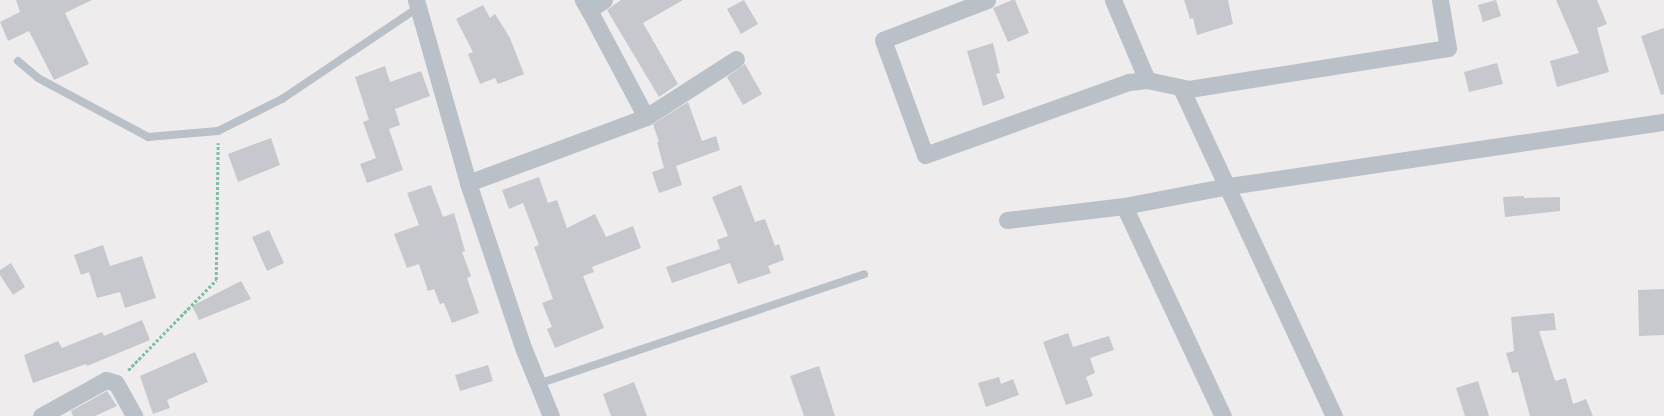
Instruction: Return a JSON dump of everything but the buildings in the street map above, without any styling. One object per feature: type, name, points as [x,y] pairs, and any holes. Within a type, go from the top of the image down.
[{"type":"street","points":[[604,0],[586,5],[646,116]]},
{"type":"street","points":[[987,0],[883,40],[925,155],[1129,82],[1147,80],[1189,90],[1448,48],[1440,0]]},
{"type":"street","points":[[1113,0],[1147,80]]},
{"type":"street","points":[[417,4],[468,183],[524,350],[551,416]]},
{"type":"street","points":[[468,183],[646,116],[736,59]]},
{"type":"street","points":[[1181,88],[1334,416]]},
{"type":"street","points":[[1007,220],[1124,206],[1228,186],[1664,122]]},
{"type":"street","points":[[1124,206],[1223,416]]},
{"type":"street","points":[[41,416],[106,380],[116,382],[134,416]]},
{"type":"lane","points":[[18,61],[38,78],[148,137],[218,131],[282,99],[417,4]]},
{"type":"lane","points":[[538,384],[864,274]]},
{"type":"path","points":[[116,382],[188,305],[216,280],[218,131]]}]
